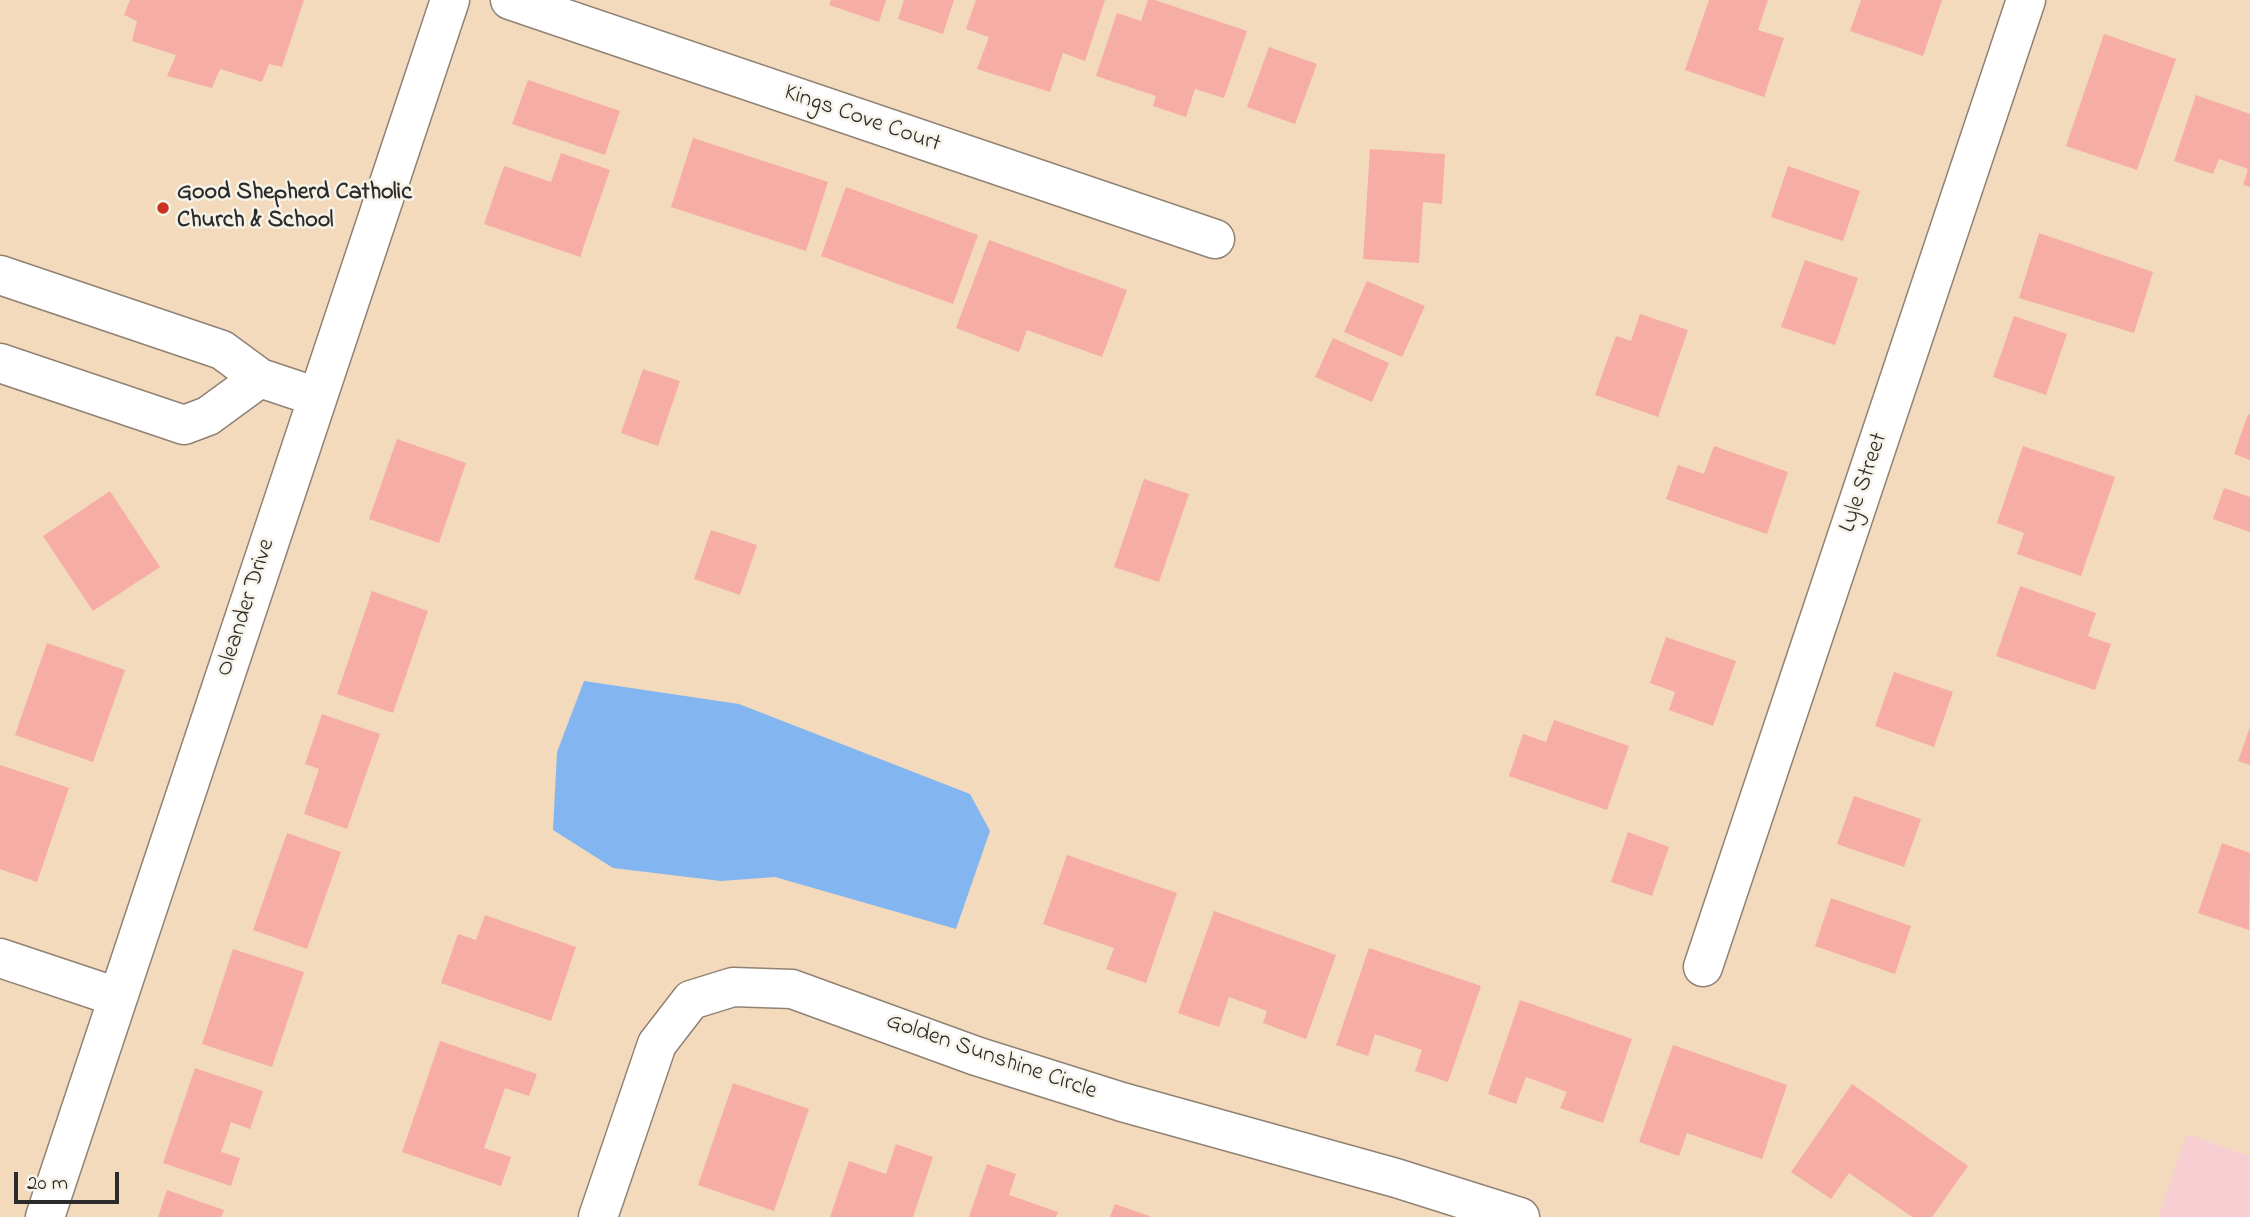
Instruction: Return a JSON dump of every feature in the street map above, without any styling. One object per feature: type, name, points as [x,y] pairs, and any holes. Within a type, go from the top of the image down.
[{"type":"street","name":"Oleander Drive","points":[[45,1217],[450,0]]},
{"type":"street","name":"Kings Cove Court","points":[[510,0],[1215,239]]},
{"type":"street","name":"Lyle Street","points":[[1703,967],[2026,0]]},
{"type":"street","points":[[0,275],[222,350],[260,378],[317,397]]},
{"type":"street","points":[[0,363],[184,425],[208,416],[260,378]]},
{"type":"street","points":[[0,958],[117,997]]},
{"type":"street","name":"Golden Sunshine Circle","points":[[598,1217],[657,1044],[691,1000],[733,987],[792,989],[976,1056],[1122,1102],[1396,1178],[1520,1217]]},
{"type":"shaded area","points":[[2187,1134],[2250,1156],[2250,1217],[2158,1217]]},
{"type":"water","points":[[584,681],[739,704],[970,794],[990,831],[956,929],[775,877],[721,881],[613,868],[553,830],[557,752]]},
{"type":"building","points":[[130,0],[304,0],[282,67],[269,64],[262,82],[220,69],[212,88],[167,76],[176,55],[132,41],[137,21],[124,15]]},
{"type":"building","points":[[831,0],[886,0],[879,22],[829,5]]},
{"type":"building","points":[[904,0],[954,0],[943,34],[898,19]]},
{"type":"building","points":[[976,0],[1105,0],[1085,61],[1063,53],[1050,92],[977,69],[989,37],[966,29]]},
{"type":"building","points":[[1148,0],[1247,31],[1224,98],[1195,89],[1186,117],[1153,106],[1156,96],[1096,76],[1117,13],[1141,21]]},
{"type":"building","points":[[1709,0],[1768,0],[1758,30],[1784,38],[1764,97],[1685,70]]},
{"type":"building","points":[[1861,0],[1942,0],[1923,56],[1850,31]]},
{"type":"building","points":[[2104,34],[2176,59],[2137,170],[2066,146]]},
{"type":"building","points":[[1269,47],[1317,64],[1295,124],[1247,107]]},
{"type":"building","points":[[528,80],[620,111],[605,155],[512,124]]},
{"type":"building","points":[[2196,95],[2250,114],[2250,187],[2243,185],[2248,169],[2219,159],[2213,174],[2174,161]]},
{"type":"building","points":[[693,138],[828,182],[806,251],[671,207]]},
{"type":"building","points":[[1370,149],[1445,154],[1442,204],[1423,202],[1419,263],[1363,259]]},
{"type":"building","points":[[561,153],[610,170],[580,257],[484,224],[504,166],[551,182]]},
{"type":"building","points":[[1788,166],[1860,191],[1843,241],[1771,217]]},
{"type":"building","points":[[846,187],[978,235],[953,304],[821,256]]},
{"type":"building","points":[[2039,233],[2153,272],[2134,333],[2019,298]]},
{"type":"building","points":[[989,240],[1127,290],[1102,357],[1027,330],[1019,352],[956,328]]},
{"type":"building","points":[[1805,260],[1858,278],[1835,345],[1781,327]]},
{"type":"building","points":[[1367,281],[1425,306],[1402,357],[1344,332]]},
{"type":"building","points":[[1640,314],[1688,330],[1658,417],[1595,395],[1616,336],[1631,341]]},
{"type":"building","points":[[2014,316],[2067,334],[2046,395],[1993,377]]},
{"type":"building","points":[[1333,338],[1389,363],[1372,402],[1315,377]]},
{"type":"building","points":[[643,369],[680,381],[658,446],[621,433]]},
{"type":"building","points":[[2248,414],[2250,415],[2250,460],[2234,454]]},
{"type":"building","points":[[397,439],[466,463],[439,543],[369,519]]},
{"type":"building","points":[[1714,446],[1788,472],[1767,534],[1666,499],[1678,465],[1704,474]]},
{"type":"building","points":[[2023,446],[2115,477],[2081,576],[2017,554],[2024,533],[1997,523]]},
{"type":"building","points":[[1144,479],[1189,494],[1159,582],[1114,567]]},
{"type":"building","points":[[2224,488],[2250,497],[2250,532],[2213,519]]},
{"type":"building","points":[[110,491],[160,567],[93,611],[43,536]]},
{"type":"building","points":[[711,530],[757,545],[740,595],[694,579]]},
{"type":"building","points":[[2020,586],[2096,613],[2088,636],[2111,644],[2095,690],[1996,656]]},
{"type":"building","points":[[372,591],[428,611],[393,713],[337,694]]},
{"type":"building","points":[[1666,637],[1736,661],[1713,726],[1669,710],[1675,692],[1650,683]]},
{"type":"building","points":[[47,643],[125,670],[93,762],[15,735]]},
{"type":"building","points":[[1894,672],[1953,692],[1934,747],[1875,726]]},
{"type":"building","points":[[322,714],[380,734],[347,829],[304,814],[319,769],[305,764]]},
{"type":"building","points":[[1554,720],[1629,746],[1607,810],[1509,776],[1523,734],[1546,742]]},
{"type":"building","points":[[2250,727],[2250,765],[2238,761]]},
{"type":"building","points":[[0,765],[69,788],[37,882],[0,869]]},
{"type":"building","points":[[1854,796],[1921,819],[1904,867],[1837,844]]},
{"type":"building","points":[[1628,832],[1669,847],[1652,896],[1611,882]]},
{"type":"building","points":[[287,833],[341,852],[307,949],[253,930]]},
{"type":"building","points":[[2222,843],[2250,853],[2249,930],[2198,913]]},
{"type":"building","points":[[1067,855],[1177,893],[1146,983],[1106,969],[1114,948],[1043,924]]},
{"type":"building","points":[[1831,898],[1911,926],[1895,974],[1815,946]]},
{"type":"building","points":[[1214,911],[1336,955],[1306,1039],[1263,1023],[1267,1011],[1229,997],[1219,1027],[1178,1013]]},
{"type":"building","points":[[485,915],[576,947],[551,1021],[441,983],[458,934],[476,940]]},
{"type":"building","points":[[1369,948],[1481,986],[1448,1082],[1415,1071],[1422,1050],[1375,1034],[1368,1056],[1336,1045]]},
{"type":"building","points":[[233,949],[304,972],[272,1067],[202,1044]]},
{"type":"building","points":[[1520,1000],[1632,1039],[1603,1123],[1560,1108],[1567,1092],[1526,1077],[1516,1104],[1488,1094]]},
{"type":"building","points":[[440,1041],[537,1074],[529,1096],[505,1088],[484,1148],[511,1157],[501,1186],[402,1152]]},
{"type":"building","points":[[1673,1045],[1787,1085],[1762,1159],[1687,1133],[1679,1156],[1639,1142]]},
{"type":"building","points":[[195,1068],[263,1091],[250,1129],[231,1122],[221,1152],[240,1158],[231,1186],[163,1163]]},
{"type":"building","points":[[733,1083],[809,1109],[774,1211],[698,1185]]},
{"type":"building","points":[[1852,1084],[1968,1166],[1932,1217],[1912,1217],[1849,1173],[1831,1199],[1791,1172]]},
{"type":"building","points":[[896,1144],[933,1157],[913,1217],[830,1217],[849,1161],[886,1174]]},
{"type":"building","points":[[987,1164],[1016,1174],[1009,1195],[1058,1212],[1056,1217],[969,1217]]},
{"type":"building","points":[[167,1190],[224,1210],[221,1217],[158,1217]]},
{"type":"building","points":[[1115,1204],[1152,1217],[1110,1217]]},
{"type":"place","name":"Good Shepherd Catholic Church & School","points":[[163,208]]}]
